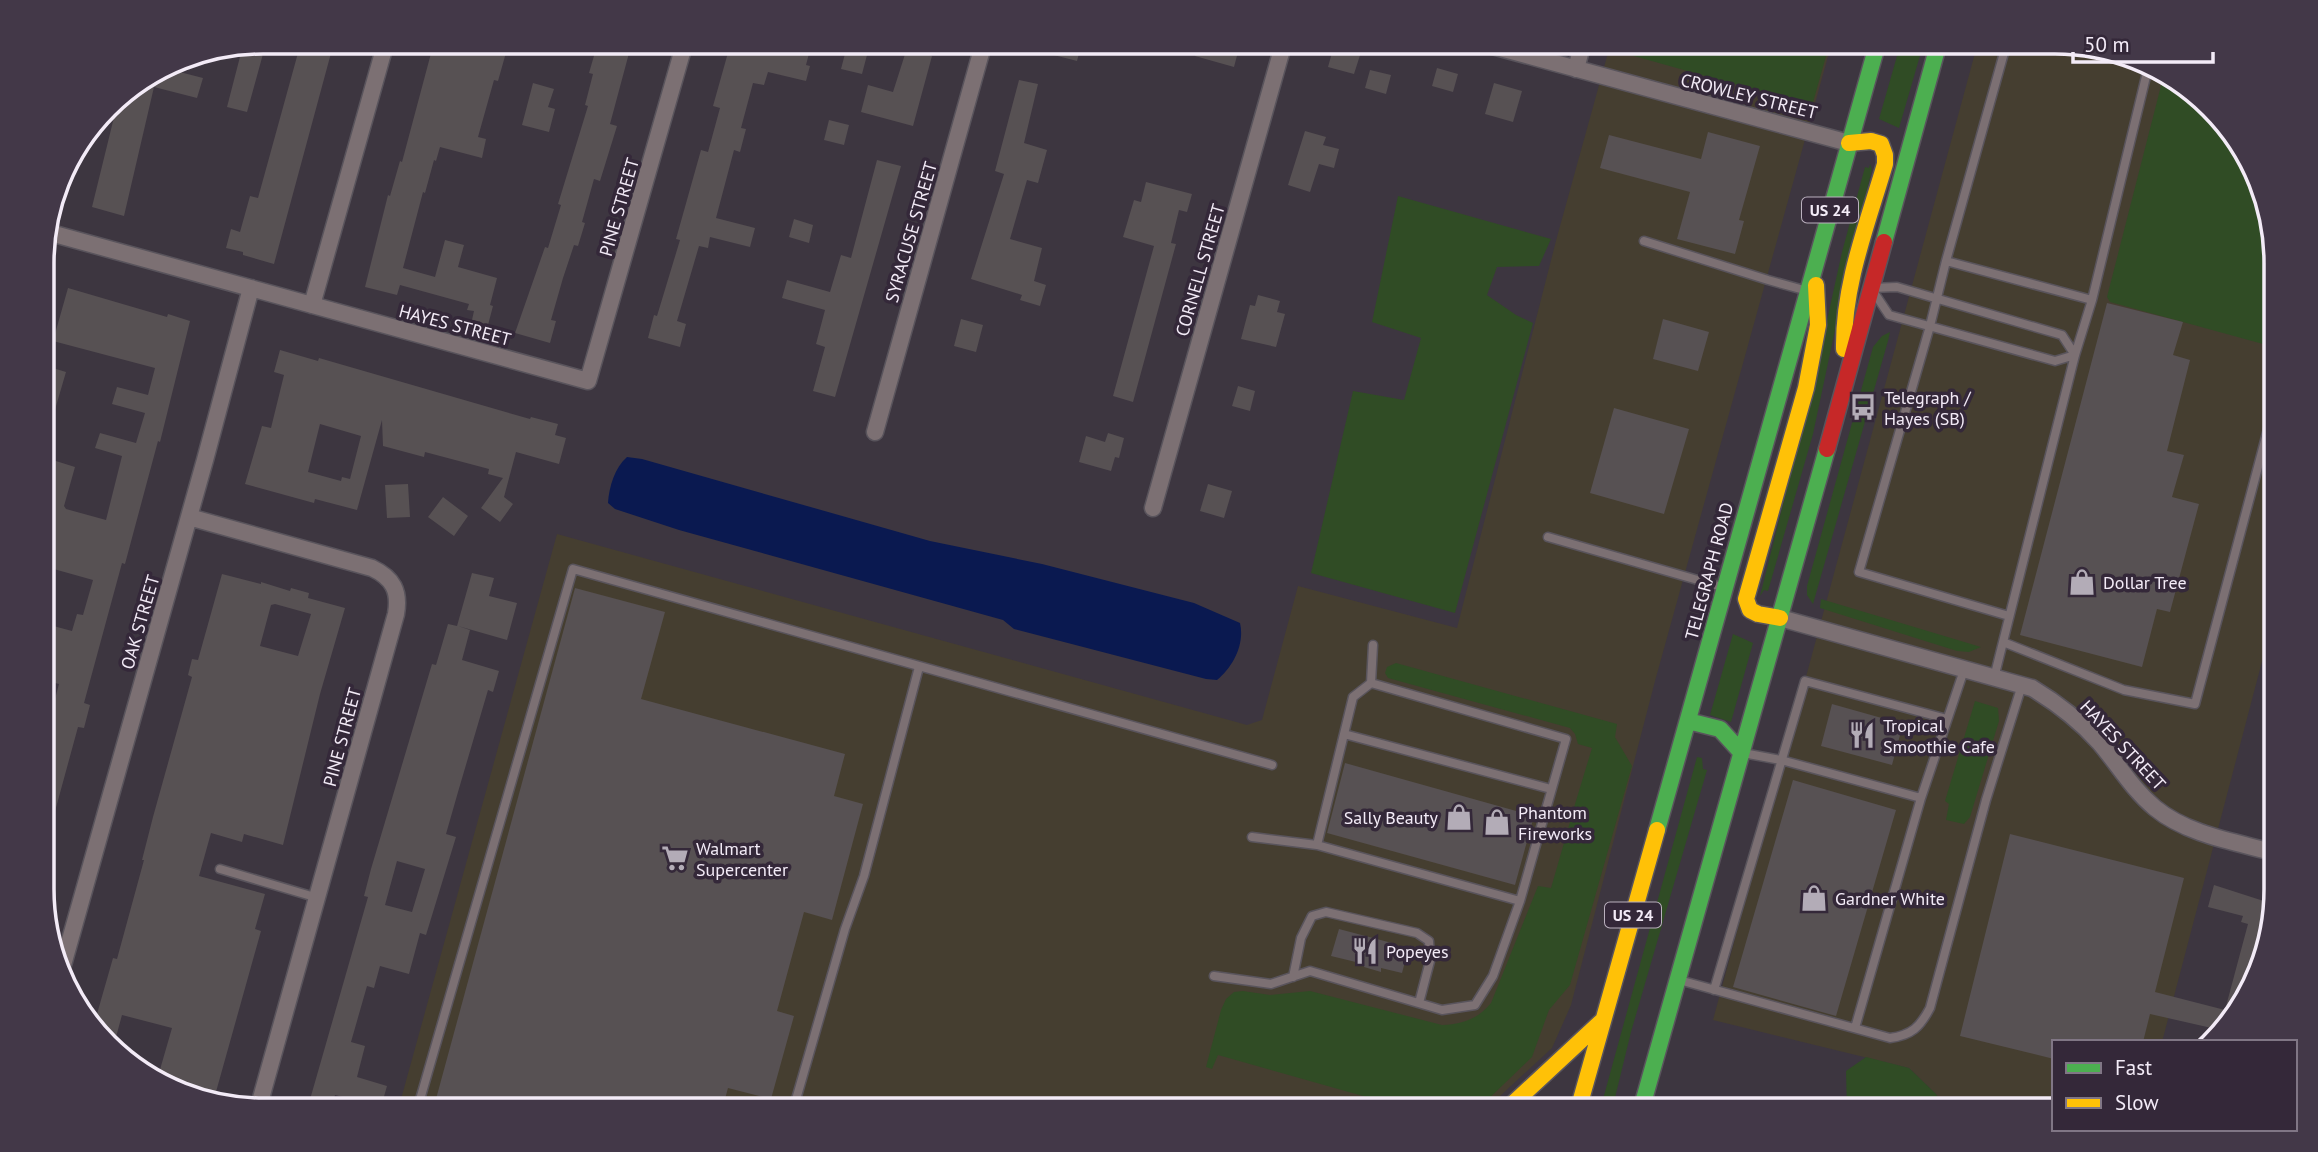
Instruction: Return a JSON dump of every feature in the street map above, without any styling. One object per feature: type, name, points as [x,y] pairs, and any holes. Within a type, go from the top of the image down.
[{"type":"main road","name":"TELEGRAPH ROAD","points":[[1582,1097],[1875,54]]},
{"type":"main road","points":[[1644,1097],[1936,54]]},
{"type":"main road","points":[[1846,378],[1842,333],[1849,295],[1885,164],[1886,151],[1884,145],[1879,143],[1865,140],[1849,143]]},
{"type":"main road","points":[[1780,618],[1750,610],[1746,599],[1806,388],[1818,325],[1815,263]]},
{"type":"main road","points":[[1688,721],[1720,729],[1741,752]]},
{"type":"main road","points":[[1520,1097],[1603,1020]]},
{"type":"street","name":"CORNELL STREET","points":[[1153,508],[1281,54]]},
{"type":"street","name":"CROWLEY STREET","points":[[1523,54],[1849,143]]},
{"type":"street","points":[[1576,69],[1580,54]]},
{"type":"street","points":[[312,305],[382,55]]},
{"type":"street","name":"PINE STREET","points":[[588,381],[681,55]]},
{"type":"street","name":"SYRACUSE STREET","points":[[875,432],[980,55]]},
{"type":"street","points":[[56,235],[251,288]]},
{"type":"street","name":"HAYES STREET","points":[[251,288],[588,381]]},
{"type":"street","name":"OAK STREET","points":[[66,956],[251,288]]},
{"type":"street","name":"PINE STREET","points":[[189,517],[372,568],[384,574],[396,590],[396,614],[261,1098]]},
{"type":"street","name":"HAYES STREET","points":[[1780,618],[2032,688],[2060,705],[2081,723],[2138,793],[2171,819],[2204,833],[2264,850]]},
{"type":"lane","points":[[2004,54],[1930,326],[1858,572],[2009,617]]},
{"type":"lane","points":[[1994,678],[2074,355],[2092,300],[2146,76]]},
{"type":"lane","points":[[1644,241],[1807,290]]},
{"type":"lane","points":[[1946,261],[2092,300]]},
{"type":"lane","points":[[1871,288],[1897,287],[2062,335],[2074,355]]},
{"type":"lane","points":[[1871,288],[1889,315],[2055,361],[2074,355]]},
{"type":"lane","points":[[2003,642],[2124,690],[2195,704],[2264,444]]},
{"type":"lane","points":[[1548,537],[1725,587]]},
{"type":"lane","points":[[420,1098],[573,569],[1272,765]]},
{"type":"lane","points":[[1317,845],[1353,697],[1371,683],[1373,645]]},
{"type":"lane","points":[[797,1098],[845,929],[864,876],[919,667]]},
{"type":"lane","points":[[1855,1028],[1921,799],[1964,670]]},
{"type":"lane","points":[[1714,989],[1805,681],[1947,719]]},
{"type":"lane","points":[[1214,976],[1271,984],[1310,971],[1442,1010],[1475,1005],[1493,976],[1520,901],[1566,739],[1371,683]]},
{"type":"lane","points":[[1676,979],[1890,1038],[1915,1031],[1930,1008],[1986,800],[2022,685]]},
{"type":"lane","points":[[1344,734],[1551,789]]},
{"type":"lane","points":[[1741,752],[1781,760],[1921,799]]},
{"type":"lane","points":[[1252,837],[1317,845],[1520,901]]},
{"type":"lane","points":[[220,869],[318,898]]},
{"type":"lane","points":[[1293,977],[1301,938],[1312,916],[1326,912],[1418,933],[1429,941],[1430,961],[1419,1003]]},
{"type":"shaded area","points":[[1608,54],[1829,54],[1655,681],[1571,1005],[1552,1048],[1499,1097],[401,1098],[557,534],[1247,725],[1262,720],[1298,586],[1457,628],[1557,237]]},
{"type":"shaded area","points":[[1975,54],[2082,56],[2135,70],[2171,89],[2193,106],[2229,147],[2253,196],[2260,222],[2264,263],[2264,654],[2163,1040],[2052,1040],[2052,1097],[1938,1097],[1909,1068],[1713,1020]]},
{"type":"shaded area","points":[[627,457],[930,541],[1042,564],[1194,603],[1240,623],[1239,647],[1233,662],[1223,675],[1217,680],[1206,679],[1014,629],[1003,620],[679,530],[615,509],[608,503],[613,478]]},
{"type":"green space","points":[[1628,54],[1827,54],[1812,106]]},
{"type":"green space","points":[[1898,54],[1920,54],[1899,128],[1879,119]]},
{"type":"green space","points":[[2161,84],[2193,106],[2212,125],[2229,147],[2253,196],[2262,236],[2264,344],[2110,302],[2107,297]]},
{"type":"green space","points":[[1870,164],[1872,169],[1813,434],[1768,591],[1764,590],[1760,596],[1811,393],[1842,252],[1865,167],[1869,168]]},
{"type":"green space","points":[[1398,196],[1551,239],[1539,266],[1497,267],[1487,295],[1533,323],[1455,613],[1311,573],[1353,391],[1404,400],[1421,338],[1372,322]]},
{"type":"green space","points":[[1890,332],[1813,604],[1807,595],[1807,586],[1873,347],[1882,336]]},
{"type":"green space","points":[[1821,599],[1981,647],[1969,652],[1957,651],[1820,608]]},
{"type":"green space","points":[[1733,634],[1753,643],[1731,722],[1710,715]]},
{"type":"green space","points":[[1396,663],[1617,724],[1615,737],[1632,766],[1570,985],[1549,1010],[1532,1057],[1490,1097],[1368,1097],[1218,1055],[1212,1069],[1206,1067],[1221,1010],[1226,999],[1234,992],[1270,995],[1310,991],[1442,1025],[1475,1017],[1491,1003],[1538,886],[1551,888],[1570,822],[1557,817],[1556,813],[1560,811],[1572,814],[1592,748],[1578,744],[1570,728],[1388,678],[1385,673],[1387,667]]},
{"type":"green space","points":[[1975,701],[1998,708],[1999,721],[1970,817],[1964,824],[1946,820],[1949,804],[1945,801]]},
{"type":"green space","points":[[1697,757],[1702,758],[1703,769],[1707,770],[1631,1032],[1615,1097],[1604,1097]]},
{"type":"green space","points":[[1866,1057],[1909,1068],[1938,1097],[1847,1097],[1846,1071]]},
{"type":"building","points":[[1195,54],[1237,54],[1234,67]]},
{"type":"building","points":[[1332,54],[1360,54],[1354,74],[1328,67]]},
{"type":"building","points":[[263,55],[247,112],[227,107],[240,56]]},
{"type":"building","points":[[297,55],[330,55],[274,264],[226,248],[231,229],[240,232],[250,196],[258,198]]},
{"type":"building","points":[[431,55],[505,55],[498,81],[494,80],[478,137],[486,139],[482,158],[440,147],[425,193],[423,192],[403,268],[435,277],[445,240],[464,245],[458,267],[497,278],[488,325],[472,320],[474,311],[467,310],[469,304],[400,285],[397,295],[365,287],[388,195],[390,196],[400,161],[402,162]]},
{"type":"building","points":[[594,55],[629,55],[610,124],[617,126],[600,181],[594,179],[578,246],[574,245],[563,278],[551,320],[556,321],[550,343],[515,333],[545,247],[548,248],[561,205],[558,204],[588,106],[585,105],[593,74],[589,73]]},
{"type":"building","points":[[727,55],[809,55],[806,65],[810,66],[806,81],[768,72],[764,85],[753,83],[741,128],[746,129],[740,152],[734,150],[716,218],[755,228],[750,247],[710,237],[708,248],[699,246],[677,321],[686,324],[680,347],[648,338],[680,240],[676,239],[701,150],[708,152],[720,108],[713,106]]},
{"type":"building","points":[[845,55],[867,55],[862,74],[841,69]]},
{"type":"building","points":[[905,55],[932,56],[913,126],[861,112],[868,85],[893,92]]},
{"type":"building","points":[[1052,55],[1079,55],[1077,61]]},
{"type":"building","points":[[1437,68],[1458,74],[1453,92],[1432,86]]},
{"type":"building","points":[[1370,70],[1391,75],[1386,94],[1365,88]]},
{"type":"building","points":[[179,72],[203,78],[197,98],[154,87],[124,216],[92,207],[114,117],[147,89]]},
{"type":"building","points":[[1019,80],[1038,84],[1024,143],[1047,150],[1038,183],[1027,180],[1010,239],[1042,248],[1034,281],[1046,285],[1040,306],[1020,300],[1022,295],[971,279],[1004,174],[995,171]]},
{"type":"building","points":[[533,83],[554,89],[548,107],[555,109],[549,132],[522,125]]},
{"type":"building","points":[[1494,83],[1522,91],[1513,122],[1485,114]]},
{"type":"building","points":[[829,120],[849,125],[844,145],[824,140]]},
{"type":"building","points":[[1305,131],[1326,137],[1323,145],[1339,149],[1334,168],[1319,164],[1310,192],[1288,185]]},
{"type":"building","points":[[1708,132],[1760,146],[1739,220],[1744,221],[1735,254],[1677,239],[1690,192],[1600,168],[1609,135],[1701,159]]},
{"type":"building","points":[[877,160],[901,166],[835,397],[813,391],[825,347],[816,344],[825,310],[782,298],[787,280],[830,292],[841,255],[851,258]]},
{"type":"building","points":[[1146,182],[1192,194],[1187,212],[1179,210],[1171,243],[1176,244],[1133,402],[1113,396],[1154,246],[1123,237],[1134,200],[1141,202]]},
{"type":"building","points":[[794,219],[813,225],[809,243],[789,237]]},
{"type":"building","points":[[68,288],[167,317],[168,314],[190,321],[160,442],[158,441],[125,564],[122,563],[84,703],[90,705],[84,728],[78,727],[54,815],[54,702],[59,684],[54,683],[54,626],[72,631],[77,614],[83,615],[93,580],[54,569],[55,461],[75,467],[64,506],[66,509],[106,520],[122,456],[95,448],[100,433],[136,443],[145,413],[112,404],[117,387],[148,395],[155,368],[55,341]]},
{"type":"building","points":[[1258,295],[1280,301],[1277,312],[1285,314],[1276,347],[1241,339],[1250,305],[1255,306]]},
{"type":"building","points":[[2107,303],[2183,322],[2173,355],[2190,360],[2167,451],[2184,455],[2172,497],[2199,504],[2170,612],[2157,609],[2142,667],[2020,635]]},
{"type":"building","points":[[961,319],[983,325],[976,352],[954,346]]},
{"type":"building","points":[[1663,319],[1709,332],[1698,371],[1653,359]]},
{"type":"building","points":[[280,350],[318,361],[319,358],[530,419],[531,417],[558,424],[555,435],[566,438],[559,464],[516,452],[504,497],[513,504],[500,522],[481,508],[503,478],[488,474],[489,469],[425,452],[424,457],[383,446],[382,420],[357,510],[315,499],[314,503],[245,484],[262,426],[271,428],[284,375],[274,372]],"holes":[[[320,424],[361,436],[350,479],[342,477],[341,481],[308,472]]]},
{"type":"building","points":[[55,369],[66,372],[55,410]]},
{"type":"building","points":[[1238,386],[1255,391],[1250,411],[1232,406]]},
{"type":"building","points":[[1614,408],[1689,429],[1664,514],[1590,493]]},
{"type":"building","points":[[1108,433],[1124,438],[1119,458],[1115,457],[1111,471],[1079,462],[1086,436],[1105,442]]},
{"type":"building","points":[[408,484],[410,517],[387,518],[385,485]]},
{"type":"building","points":[[1208,484],[1232,491],[1224,518],[1200,511]]},
{"type":"building","points":[[443,497],[468,516],[454,536],[428,517]]},
{"type":"building","points":[[472,573],[494,578],[489,596],[517,603],[507,640],[458,626],[470,630],[462,660],[499,671],[493,692],[488,690],[446,834],[456,837],[426,935],[420,933],[409,974],[380,966],[374,988],[367,986],[351,1042],[365,1046],[357,1077],[387,1086],[384,1098],[346,1098],[335,1095],[334,1098],[310,1098],[368,897],[364,896],[371,869],[432,664],[436,665],[448,624],[457,626]],"holes":[[[397,861],[425,869],[412,912],[385,905]]]},
{"type":"building","points":[[222,574],[290,591],[291,588],[309,593],[308,598],[345,608],[320,694],[283,845],[244,834],[242,842],[211,833],[199,876],[265,894],[255,929],[261,931],[216,1092],[196,1087],[160,1070],[172,1028],[122,1015],[116,1037],[97,1015],[113,958],[117,959],[144,860],[153,817],[192,677],[188,675],[192,659],[198,660]],"holes":[[[271,605],[311,614],[298,656],[260,646]]]},
{"type":"building","name":"Walmart Supercenter","points":[[575,588],[665,612],[641,699],[845,754],[834,796],[863,804],[832,920],[804,912],[777,1011],[794,1016],[771,1098],[728,1088],[725,1098],[436,1098]]},
{"type":"building","name":"Tropical Smoothie Cafe","points":[[1832,704],[1903,724],[1892,765],[1821,746]]},
{"type":"building","points":[[1345,763],[1534,816],[1515,885],[1327,833]]},
{"type":"building","name":"Gardner White","points":[[1793,780],[1896,810],[1836,1016],[1733,987]]},
{"type":"building","points":[[2010,834],[2184,878],[2155,992],[2225,1010],[2248,924],[2241,922],[2243,916],[2208,907],[2214,885],[2263,901],[2260,930],[2253,956],[2229,1005],[2211,1028],[2150,1014],[2144,1040],[2052,1040],[2052,1059],[1960,1036]]},
{"type":"building","name":"Popeyes","points":[[1339,929],[1392,943],[1390,948],[1407,954],[1402,973],[1381,968],[1381,972],[1364,967],[1364,964],[1331,956]]},
{"type":"traffic: fast","points":[[1657,830],[1875,54]]},
{"type":"traffic: fast","points":[[1884,242],[1936,54]]},
{"type":"traffic: fast","points":[[1645,1097],[1827,449]]},
{"type":"traffic: fast","points":[[1688,721],[1720,729],[1741,752]]},
{"type":"traffic: slow","points":[[1844,349],[1847,302],[1852,278],[1885,164],[1881,144],[1871,141],[1849,143]]},
{"type":"traffic: slow","points":[[1780,618],[1750,610],[1746,599],[1806,388],[1818,325],[1816,285]]},
{"type":"traffic: slow","points":[[1582,1097],[1657,830]]},
{"type":"traffic: slow","points":[[1520,1097],[1603,1020]]},
{"type":"traffic: jam","points":[[1827,449],[1884,242]]},
{"type":"place","name":"Telegraph / Hayes (SB)","points":[[1863,407]]},
{"type":"place","name":"Dollar Tree","points":[[2082,582]]},
{"type":"place","name":"Tropical Smoothie Cafe","points":[[1862,735]]},
{"type":"place","name":"Sally Beauty","points":[[1459,817]]},
{"type":"place","name":"Phantom Fireworks","points":[[1497,822]]},
{"type":"place","name":"Walmart Supercenter","points":[[675,858]]},
{"type":"place","name":"Gardner White","points":[[1814,898]]},
{"type":"place","name":"Popeyes","points":[[1365,951]]}]
